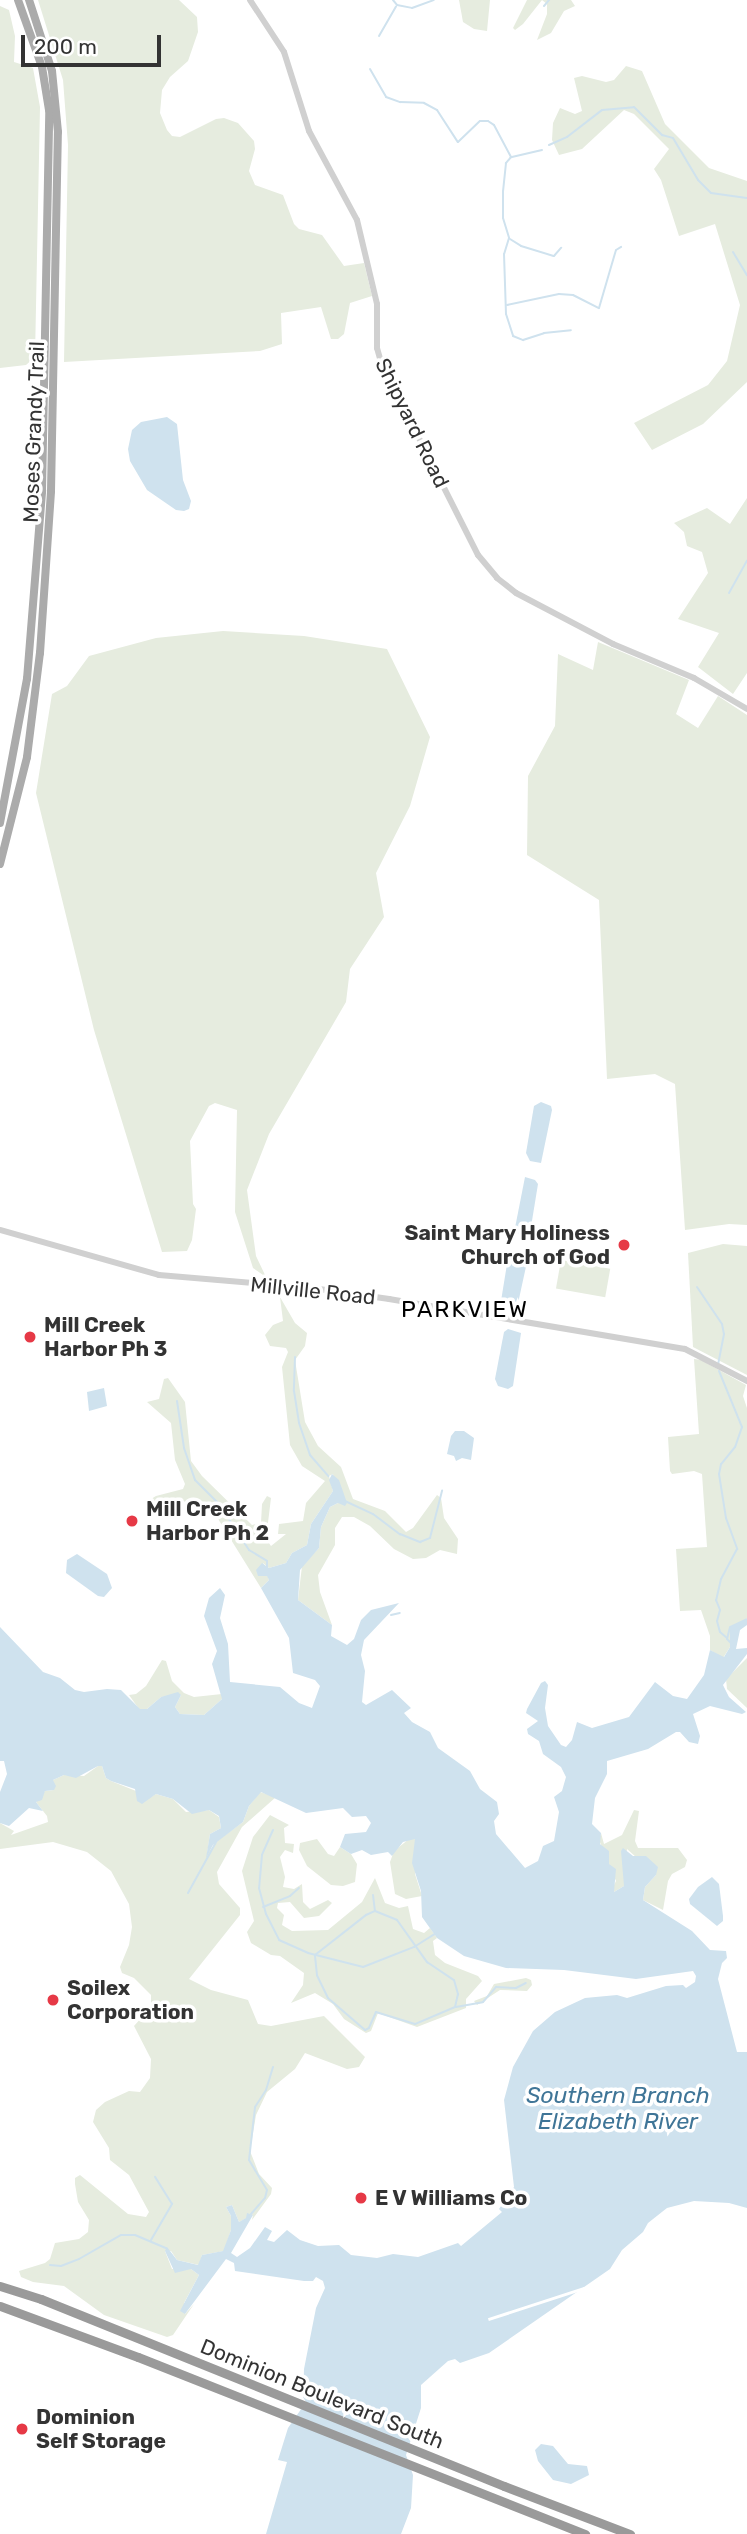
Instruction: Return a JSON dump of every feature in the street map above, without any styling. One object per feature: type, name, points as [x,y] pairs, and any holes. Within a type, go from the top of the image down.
[{"type":"highway","name":"Dominion Boulevard South","points":[[0,2285],[630,2534]]},
{"type":"highway","name":"Dominion Boulevard South","points":[[0,2306],[138,2357],[585,2534]]},
{"type":"main road","name":"Moses Grandy Trail","points":[[0,823],[27,679],[39,547],[42,468],[49,110],[42,67],[19,0]]},
{"type":"main road","name":"Moses Grandy Trail","points":[[0,864],[27,757],[40,653],[51,491],[58,132],[52,71],[29,0]]},
{"type":"street","name":"Shipyard Road","points":[[250,0],[284,52],[309,131],[357,220],[377,304],[376,348],[380,361],[478,555],[497,578],[524,597],[613,644],[694,678],[747,709]]},
{"type":"street","name":"Millville Road","points":[[0,1230],[159,1275],[312,1288],[685,1349],[747,1381]]},
{"type":"shaded area","points":[[38,0],[179,0],[197,17],[198,32],[188,61],[170,77],[162,90],[160,113],[167,130],[172,136],[180,137],[216,119],[224,118],[238,123],[254,141],[255,149],[249,171],[255,185],[283,195],[294,224],[299,229],[322,235],[344,266],[364,263],[372,296],[350,303],[344,334],[338,339],[331,339],[321,307],[281,313],[282,344],[260,351],[64,362],[68,145],[63,80]]},
{"type":"shaded area","points":[[459,0],[490,0],[487,31],[474,29],[463,22]]},
{"type":"shaded area","points":[[527,0],[542,0],[515,30],[513,28]]},
{"type":"shaded area","points":[[542,0],[571,0],[575,6],[564,11],[551,33],[537,40],[547,14],[547,4]]},
{"type":"shaded area","points":[[0,6],[9,10],[15,36],[14,62],[33,68],[40,107],[35,357],[26,365],[0,368]]},
{"type":"shaded area","points":[[626,66],[642,71],[665,124],[709,168],[747,181],[747,382],[703,424],[652,450],[634,423],[708,385],[727,361],[740,305],[715,224],[679,236],[661,180],[654,169],[669,149],[634,114],[624,110],[582,149],[559,155],[552,140],[553,123],[560,108],[575,114],[582,111],[574,78],[582,76],[606,82],[614,80]]},
{"type":"shaded area","points":[[747,498],[747,673],[733,694],[698,667],[719,633],[678,619],[708,573],[702,552],[687,546],[684,532],[674,523],[707,508],[730,524]]},
{"type":"shaded area","points":[[223,631],[304,636],[387,649],[430,737],[410,806],[376,873],[384,917],[350,969],[346,1002],[269,1134],[247,1190],[256,1256],[266,1277],[253,1268],[235,1212],[237,1110],[215,1103],[209,1106],[190,1141],[193,1204],[196,1209],[192,1240],[187,1251],[162,1252],[94,1030],[36,793],[52,694],[67,686],[89,656],[156,638]]},
{"type":"shaded area","points":[[598,642],[689,680],[676,714],[698,728],[718,696],[747,715],[747,1225],[729,1224],[685,1230],[675,1084],[655,1074],[607,1079],[599,900],[527,855],[528,776],[555,726],[558,654],[593,670]]},
{"type":"shaded area","points":[[723,1244],[747,1246],[747,1375],[693,1347],[688,1253]]},
{"type":"shaded area","points":[[561,1260],[610,1269],[605,1297],[556,1289]]},
{"type":"shaded area","points":[[280,1297],[295,1323],[307,1333],[305,1346],[295,1360],[305,1422],[318,1446],[341,1467],[353,1499],[385,1511],[406,1532],[413,1528],[437,1495],[441,1498],[444,1518],[458,1539],[457,1554],[440,1550],[426,1558],[413,1559],[394,1549],[370,1526],[354,1517],[342,1517],[335,1528],[335,1545],[318,1575],[320,1592],[332,1625],[298,1600],[302,1566],[319,1548],[321,1527],[330,1507],[338,1503],[333,1474],[329,1476],[333,1491],[311,1524],[307,1545],[292,1553],[286,1563],[269,1568],[263,1563],[269,1580],[261,1588],[215,1514],[196,1515],[184,1501],[146,1502],[156,1496],[183,1489],[185,1484],[175,1460],[171,1423],[147,1402],[159,1399],[164,1379],[168,1378],[185,1402],[191,1461],[202,1476],[252,1525],[261,1523],[262,1504],[267,1496],[271,1498],[266,1539],[271,1546],[286,1534],[278,1534],[279,1524],[303,1521],[306,1503],[325,1481],[302,1466],[290,1445],[282,1367],[288,1352],[286,1348],[270,1346],[265,1335],[273,1325],[283,1321]]},
{"type":"shaded area","points":[[694,1359],[701,1360],[746,1385],[743,1396],[747,1408],[747,1618],[732,1634],[730,1647],[723,1658],[710,1650],[710,1636],[701,1610],[680,1611],[676,1549],[707,1547],[702,1474],[694,1471],[672,1474],[670,1471],[668,1437],[699,1434]]},
{"type":"shaded area","points":[[747,1658],[747,1708],[727,1689],[726,1679]]},
{"type":"shaded area","points":[[162,1660],[166,1661],[172,1681],[184,1693],[194,1697],[222,1694],[222,1699],[204,1715],[180,1714],[175,1707],[181,1695],[161,1697],[147,1709],[139,1709],[129,1695],[136,1694],[146,1686]]},
{"type":"shaded area","points":[[102,1766],[106,1778],[111,1781],[151,1797],[156,1794],[173,1799],[186,1812],[209,1810],[219,1817],[221,1828],[210,1834],[207,1854],[217,1841],[243,1822],[249,1806],[260,1792],[276,1797],[242,1827],[217,1872],[219,1884],[240,1908],[240,1915],[189,1979],[211,1990],[248,2000],[258,2024],[271,2026],[324,2016],[365,2057],[359,2067],[347,2069],[305,2053],[295,2069],[267,2092],[256,2115],[250,2151],[259,2174],[272,2188],[271,2194],[252,2220],[253,2215],[239,2222],[232,2205],[226,2207],[231,2216],[231,2230],[224,2251],[202,2255],[199,2265],[177,2260],[171,2251],[165,2251],[172,2269],[191,2269],[199,2275],[184,2303],[185,2314],[194,2304],[173,2335],[167,2337],[104,2315],[64,2286],[33,2282],[21,2277],[19,2271],[45,2263],[50,2259],[55,2243],[79,2239],[88,2232],[89,2220],[78,2202],[75,2184],[75,2178],[80,2175],[128,2214],[146,2217],[149,2212],[129,2175],[110,2160],[109,2148],[93,2122],[96,2110],[105,2102],[129,2091],[140,2092],[150,2078],[151,2059],[134,2026],[151,2007],[151,1995],[134,1978],[122,1973],[120,1967],[129,1945],[132,1927],[129,1904],[111,1871],[87,1852],[53,1842],[0,1849],[0,1823],[14,1831],[11,1835],[48,1822],[47,1816],[36,1802],[45,1791],[54,1790],[53,1780],[64,1775],[84,1776]]},
{"type":"shaded area","points":[[634,1810],[639,1811],[635,1841],[638,1848],[678,1848],[687,1860],[685,1867],[672,1874],[668,1881],[663,1910],[643,1900],[645,1887],[656,1875],[627,1849],[624,1886],[614,1892],[612,1889],[616,1881],[599,1840],[601,1833],[604,1844],[622,1835]]},
{"type":"shaded area","points":[[270,1815],[289,1825],[284,1828],[285,1843],[294,1844],[293,1853],[285,1850],[280,1857],[285,1877],[283,1887],[294,1889],[302,1884],[303,1902],[310,1909],[328,1900],[332,1903],[319,1916],[304,1918],[290,1902],[278,1903],[277,1908],[284,1915],[282,1925],[292,1931],[328,1930],[362,1902],[375,1878],[385,1903],[399,1908],[408,1906],[413,1929],[424,1933],[430,1928],[437,1938],[433,1941],[435,1955],[445,1963],[478,1976],[482,1981],[466,1999],[466,2008],[417,2027],[378,2013],[371,2031],[366,2033],[344,2019],[333,2004],[315,1993],[291,2003],[303,1985],[304,1973],[280,1956],[271,1955],[251,1943],[247,1932],[254,1921],[242,1871],[253,1837]]},
{"type":"shaded area","points":[[317,1839],[328,1854],[334,1856],[340,1847],[351,1854],[357,1864],[355,1882],[343,1886],[331,1885],[307,1866],[299,1850],[300,1843]]},
{"type":"shaded area","points":[[409,1839],[415,1839],[415,1874],[422,1896],[406,1899],[395,1894],[390,1862],[394,1851]]},
{"type":"shaded area","points":[[526,1978],[531,1980],[532,1985],[527,1991],[500,1990],[477,2005],[474,2001],[487,1996],[494,1984]]},
{"type":"water","points":[[167,417],[177,424],[183,480],[191,501],[189,509],[184,511],[176,510],[147,490],[130,461],[128,449],[132,430],[141,422]]},
{"type":"water","points":[[541,1102],[551,1106],[552,1110],[541,1163],[530,1161],[526,1153],[534,1106]]},
{"type":"water","points":[[525,1177],[538,1184],[530,1233],[526,1236],[514,1233]]},
{"type":"water","points":[[511,1254],[524,1257],[527,1262],[517,1308],[514,1310],[502,1306],[501,1301],[508,1258]]},
{"type":"water","points":[[508,1329],[521,1333],[513,1386],[508,1389],[498,1386],[495,1379],[504,1332]]},
{"type":"water","points":[[104,1388],[107,1406],[89,1411],[87,1392]]},
{"type":"water","points":[[455,1431],[464,1431],[474,1438],[471,1460],[462,1458],[456,1461],[454,1456],[447,1454],[451,1436]]},
{"type":"water","name":"Southern Branch Elizabeth River","points":[[332,1474],[339,1480],[347,1503],[345,1506],[338,1503],[330,1507],[321,1527],[319,1548],[300,1570],[298,1600],[332,1625],[331,1636],[347,1645],[354,1639],[361,1620],[371,1610],[399,1603],[364,1640],[361,1655],[365,1671],[362,1702],[366,1705],[392,1690],[411,1708],[404,1713],[412,1722],[430,1732],[438,1748],[470,1771],[480,1789],[497,1802],[499,1814],[494,1821],[496,1834],[525,1868],[538,1861],[543,1846],[554,1841],[559,1812],[554,1797],[562,1791],[566,1777],[561,1767],[543,1754],[539,1741],[528,1734],[527,1729],[538,1721],[526,1713],[527,1709],[541,1683],[545,1681],[548,1685],[545,1708],[548,1726],[561,1745],[566,1747],[572,1740],[577,1722],[592,1728],[629,1717],[655,1682],[673,1696],[687,1699],[704,1675],[710,1650],[724,1657],[730,1647],[730,1626],[747,1618],[747,1625],[740,1630],[736,1649],[747,1648],[747,1654],[723,1685],[729,1697],[746,1712],[742,1714],[710,1706],[693,1714],[700,1736],[698,1744],[689,1742],[680,1732],[676,1732],[648,1749],[607,1761],[607,1774],[595,1798],[592,1824],[601,1833],[600,1844],[609,1851],[609,1864],[616,1869],[614,1892],[624,1886],[623,1848],[633,1856],[646,1856],[658,1867],[656,1875],[645,1887],[643,1900],[692,1931],[710,1950],[726,1951],[727,1958],[722,1963],[718,1979],[737,2052],[747,2052],[747,2208],[729,2203],[694,2201],[667,2208],[622,2250],[610,2269],[489,2353],[460,2363],[455,2359],[448,2361],[421,2385],[421,2408],[406,2455],[413,2475],[411,2508],[401,2534],[266,2534],[287,2462],[278,2460],[288,2428],[306,2402],[303,2397],[304,2369],[316,2308],[325,2288],[323,2281],[316,2277],[313,2281],[304,2281],[235,2271],[234,2263],[226,2259],[185,2314],[180,2311],[199,2275],[191,2269],[175,2273],[165,2251],[167,2247],[177,2260],[198,2265],[202,2255],[223,2251],[231,2230],[231,2216],[226,2207],[232,2205],[239,2222],[246,2218],[247,2213],[253,2215],[231,2253],[237,2257],[250,2248],[265,2227],[272,2231],[267,2240],[274,2242],[287,2230],[300,2240],[318,2246],[339,2245],[351,2255],[377,2258],[393,2254],[418,2257],[458,2243],[461,2246],[502,2212],[499,2209],[514,2187],[504,2100],[513,2067],[533,2031],[555,2012],[585,1998],[617,1995],[627,1998],[666,1986],[683,1985],[686,1988],[695,1982],[696,1976],[693,1971],[636,1979],[564,1970],[506,1968],[464,1956],[437,1938],[422,1917],[421,1891],[412,1863],[415,1839],[403,1842],[392,1856],[388,1852],[371,1855],[362,1850],[351,1854],[340,1847],[345,1834],[366,1832],[371,1823],[366,1816],[352,1817],[343,1808],[306,1813],[261,1792],[249,1806],[243,1822],[213,1845],[206,1858],[210,1834],[221,1828],[219,1816],[209,1810],[192,1814],[173,1799],[156,1794],[142,1804],[137,1801],[135,1789],[106,1778],[102,1766],[98,1766],[76,1778],[64,1775],[53,1780],[56,1786],[54,1790],[45,1791],[42,1800],[36,1802],[43,1811],[29,1808],[9,1826],[0,1823],[0,1792],[7,1774],[4,1761],[0,1761],[0,1627],[43,1672],[60,1678],[75,1690],[121,1690],[140,1709],[147,1709],[161,1697],[178,1692],[181,1695],[175,1707],[180,1714],[204,1715],[222,1699],[212,1664],[217,1651],[204,1616],[209,1598],[220,1588],[225,1595],[220,1618],[228,1644],[230,1682],[280,1687],[299,1703],[312,1708],[320,1686],[315,1680],[293,1673],[289,1638],[261,1588],[269,1580],[267,1576],[258,1576],[256,1570],[262,1563],[269,1568],[286,1563],[292,1553],[307,1545],[311,1524],[333,1491],[329,1480]]},
{"type":"water","points":[[77,1554],[107,1574],[112,1588],[104,1597],[98,1596],[66,1573],[67,1560]]},
{"type":"water","points":[[712,1877],[719,1884],[723,1916],[723,1921],[717,1926],[690,1904],[689,1899],[698,1887]]},
{"type":"water","points":[[541,2444],[553,2446],[568,2464],[587,2466],[589,2475],[571,2484],[553,2480],[538,2461],[535,2450]]},
{"type":"pier","points":[[584,2287],[585,2290],[489,2321],[488,2318]]},
{"type":"waterway","points":[[393,0],[397,5],[412,8],[434,0]]},
{"type":"waterway","points":[[544,6],[549,0]]},
{"type":"waterway","points":[[379,36],[396,6]]},
{"type":"waterway","points":[[370,69],[386,97],[400,102],[424,103],[437,110],[458,142],[480,121],[488,121],[494,125],[511,157]]},
{"type":"waterway","points":[[549,145],[567,137],[602,110],[634,107],[662,135],[673,138],[698,180],[711,193],[747,198]]},
{"type":"waterway","points":[[542,150],[511,157],[506,163],[503,191],[503,218],[509,238],[504,254],[506,314],[513,336],[523,340],[544,333],[571,330]]},
{"type":"waterway","points":[[510,239],[521,246],[554,256],[561,248]]},
{"type":"waterway","points":[[507,305],[559,294],[573,295],[599,308],[616,250],[621,247]]},
{"type":"waterway","points":[[733,252],[747,275]]},
{"type":"waterway","points":[[729,593],[747,561]]},
{"type":"waterway","points":[[697,1287],[722,1324],[724,1334],[718,1365]]},
{"type":"waterway","points":[[295,1357],[294,1391],[299,1423],[310,1455],[328,1476]]},
{"type":"waterway","points":[[719,1371],[742,1427],[735,1447],[721,1464],[719,1474],[726,1518],[737,1549],[721,1579],[716,1600],[720,1610],[717,1621],[720,1632],[726,1637]]},
{"type":"waterway","points":[[177,1401],[184,1448],[195,1480],[219,1504],[249,1550],[267,1561],[267,1567]]},
{"type":"waterway","points":[[345,1501],[373,1514],[400,1534],[420,1542],[430,1538],[442,1491]]},
{"type":"waterway","points":[[391,1615],[400,1613]]},
{"type":"waterway","points":[[730,1627],[727,1639],[731,1643]]},
{"type":"waterway","points":[[273,1830],[262,1855],[259,1888],[266,1914],[279,1940],[308,1953],[363,1967],[414,1947],[436,1933]]},
{"type":"waterway","points":[[188,1893],[216,1842]]},
{"type":"waterway","points":[[263,1907],[290,1896],[299,1888]]},
{"type":"waterway","points":[[373,1895],[375,1911]]},
{"type":"waterway","points":[[375,1911],[397,1920],[427,1962],[454,1980],[458,1994],[455,2007],[415,2024],[376,2012],[369,2028],[365,2030],[328,1998],[317,1975],[315,1955],[375,1911]]},
{"type":"waterway","points":[[456,2007],[483,2002],[496,1987],[516,1988],[526,1983]]},
{"type":"waterway","points":[[251,2214],[265,2198],[267,2190],[249,2160],[255,2107],[266,2090],[273,2067]]},
{"type":"waterway","points":[[151,2240],[172,2204],[155,2177]]},
{"type":"waterway","points":[[50,2265],[61,2266],[79,2259],[121,2235],[135,2235],[166,2248]]},
{"type":"place","name":"Saint Mary Holiness Church of God","points":[[624,1245]]},
{"type":"place","name":"Mill Creek Harbor Ph 3","points":[[30,1337]]},
{"type":"place","name":"Mill Creek Harbor Ph 2","points":[[132,1521]]},
{"type":"place","name":"Soilex Corporation","points":[[53,2000]]},
{"type":"place","name":"E V Williams Co","points":[[361,2198]]},
{"type":"place","name":"Dominion Self Storage","points":[[22,2429]]},
{"type":"district","name":"PARKVIEW","points":[[465,1309]]}]
